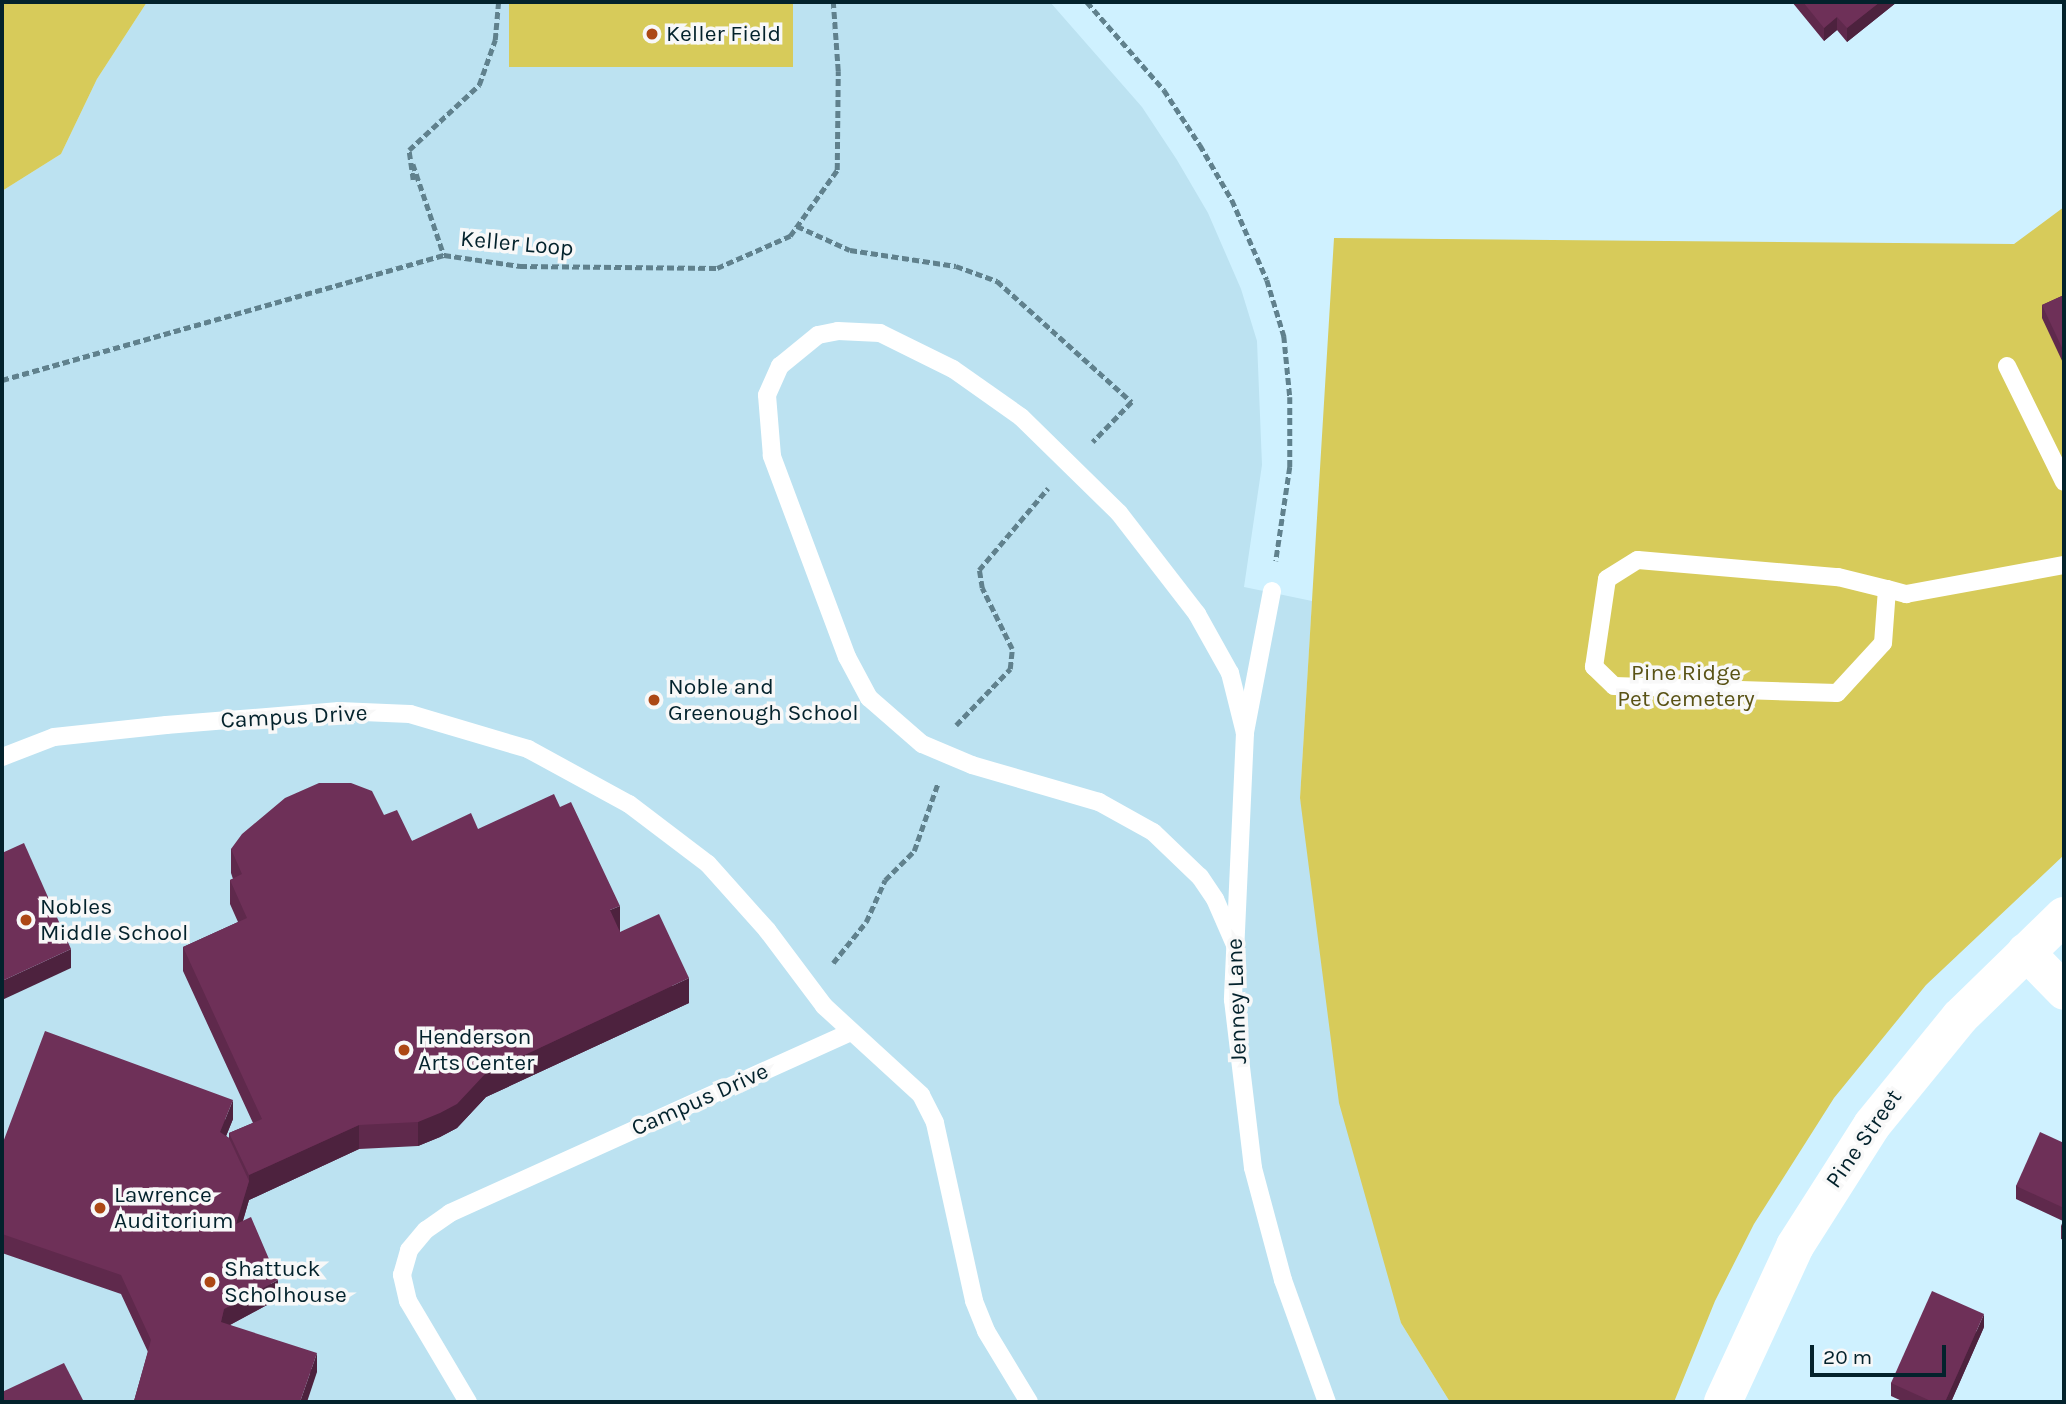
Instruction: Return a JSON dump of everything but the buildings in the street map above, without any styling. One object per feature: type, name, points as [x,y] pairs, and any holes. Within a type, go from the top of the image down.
[{"type":"street","name":"Pine Street","points":[[1723,1402],[1785,1266],[1843,1168],[1930,1050],[2025,951],[2064,916]]},
{"type":"street","points":[[2025,951],[2064,991]]},
{"type":"lane","points":[[1235,945],[1215,899],[1200,877],[1153,832],[1099,802],[972,765],[922,744],[869,698],[846,657],[772,456],[767,395],[780,366],[818,335],[838,331],[880,333],[931,357],[1021,417],[1119,513],[1197,614],[1230,673],[1245,733]]},
{"type":"lane","points":[[2007,366],[2064,482]]},
{"type":"lane","points":[[1888,589],[1884,643],[1837,693],[1614,686],[1594,667],[1607,579],[1638,559],[1838,577],[1888,589],[1906,594],[2064,565]]},
{"type":"lane","name":"Jenney Lane","points":[[1272,591],[1245,733],[1235,945],[1236,1041],[1253,1168],[1283,1280],[1327,1402]]},
{"type":"lane","name":"Campus Drive","points":[[2,757],[54,737],[339,711],[410,714],[528,748],[578,773],[668,831],[739,897],[799,978],[850,1032],[900,1071],[921,1094],[935,1123],[974,1301],[986,1331],[1029,1402]]},
{"type":"lane","name":"Campus Drive","points":[[468,1402],[408,1301],[402,1275],[409,1250],[426,1230],[450,1213],[850,1032]]},
{"type":"path","points":[[409,150],[479,85],[495,40],[498,2]]},
{"type":"path","name":"Keller Loop","points":[[2,380],[444,255],[520,266],[717,268],[790,236],[837,170],[838,71],[833,2]]},
{"type":"path","points":[[1087,2],[1164,90],[1200,145],[1232,200],[1267,280],[1284,336],[1290,397],[1290,467],[1272,591]]},
{"type":"path","points":[[409,150],[413,180]]},
{"type":"path","points":[[409,150],[444,255]]},
{"type":"path","points":[[797,226],[850,250],[956,266],[997,281],[1132,402],[1087,448]]},
{"type":"path","points":[[951,731],[1010,669],[1012,649],[982,588],[979,570],[1049,487]]},
{"type":"path","points":[[832,964],[866,922],[885,880],[914,851],[938,782]]},
{"type":"shaded area","name":"Noble and Greenough School","points":[[147,2],[1050,2],[1142,107],[1177,160],[1208,213],[1241,289],[1257,341],[1262,465],[1244,587],[1312,601],[1300,798],[1401,1323],[1450,1402],[2,1402],[2,191],[61,154],[97,79]]},
{"type":"green space","points":[[2,2],[147,2],[97,79],[61,154],[2,191]]},
{"type":"green space","name":"Keller Field","points":[[509,2],[793,2],[793,67],[509,67]]},
{"type":"green space","name":"Pine Ridge Pet Cemetery","points":[[2064,207],[2064,855],[1926,985],[1834,1098],[1754,1224],[1715,1301],[1674,1402],[1450,1402],[1401,1323],[1339,1103],[1300,798],[1334,238],[2014,244]]},
{"type":"place","name":"Keller Field","points":[[652,34]]},
{"type":"place","name":"Noble and Greenough School","points":[[654,700]]},
{"type":"place","name":"Nobles Middle School","points":[[26,920]]},
{"type":"place","name":"Henderson Arts Center","points":[[404,1050]]},
{"type":"place","name":"Lawrence Auditorium","points":[[100,1208]]},
{"type":"place","name":"Shattuck Scholhouse","points":[[210,1282]]}]
